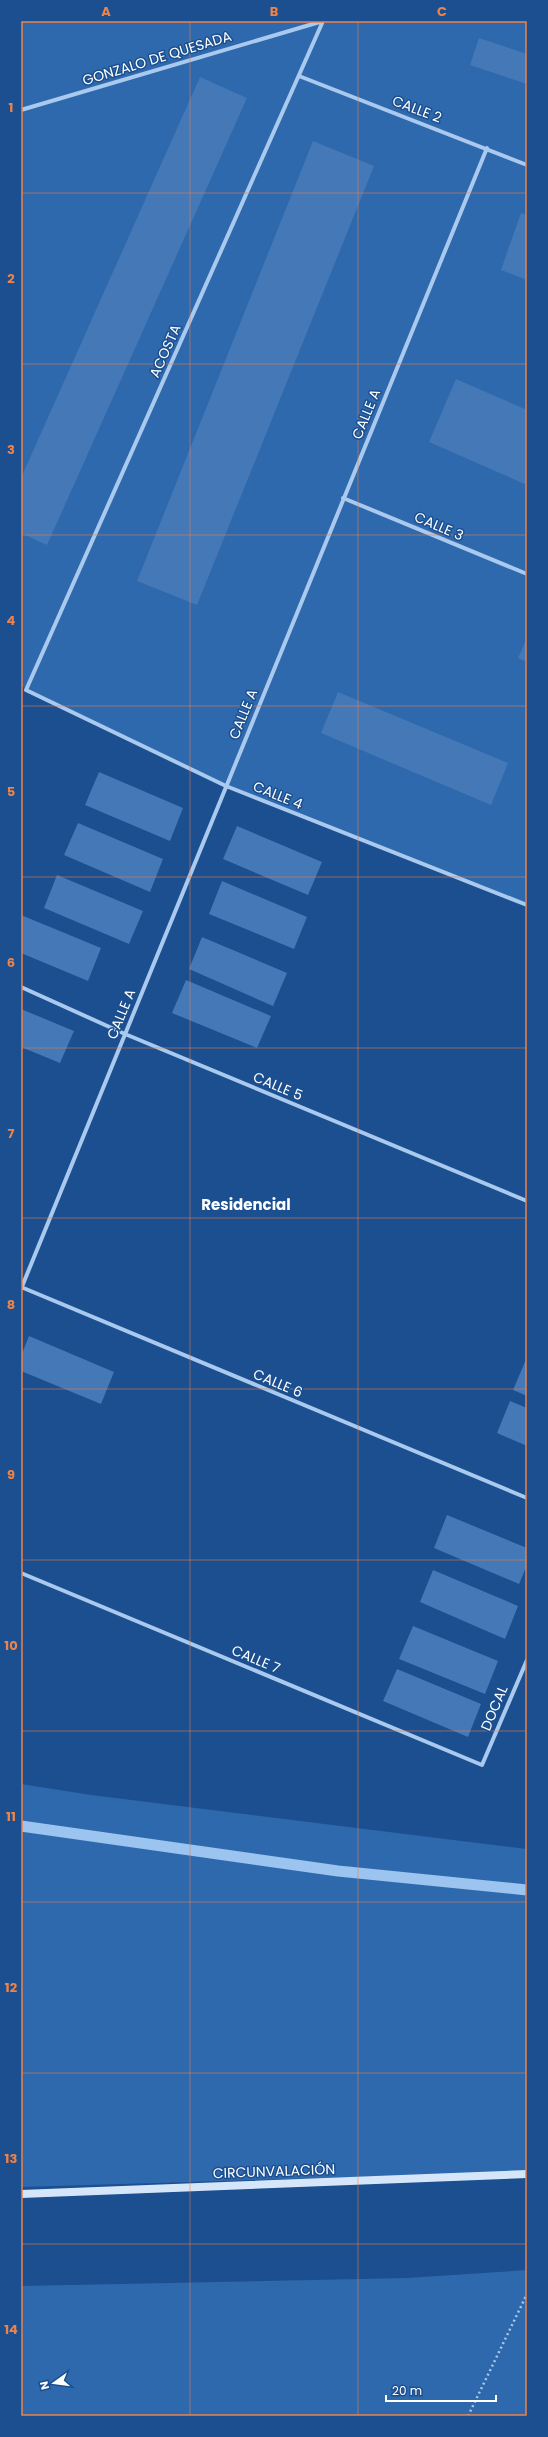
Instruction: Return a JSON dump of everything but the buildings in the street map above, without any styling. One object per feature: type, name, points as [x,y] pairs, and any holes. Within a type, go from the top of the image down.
[{"type":"street","name":"ACOSTA","points":[[26,690],[323,21]]},
{"type":"street","name":"GONZALO DE QUESADA","points":[[21,110],[323,21]]},
{"type":"street","name":"CALLE 2","points":[[299,76],[487,148],[527,165]]},
{"type":"street","name":"CALLE A","points":[[21,1288],[487,148]]},
{"type":"street","name":"CALLE 3","points":[[343,498],[527,574]]},
{"type":"street","name":"CALLE 4","points":[[26,690],[226,786],[527,905]]},
{"type":"street","name":"CALLE 5","points":[[21,987],[124,1034],[527,1201]]},
{"type":"street","name":"CALLE 6","points":[[21,1288],[527,1498]]},
{"type":"street","name":"CALLE 7","points":[[21,1573],[482,1765]]},
{"type":"street","name":"DOCAL","points":[[482,1765],[527,1660]]},
{"type":"street","name":"CIRCUNVALACIÓN","points":[[21,2194],[527,2174]]},
{"type":"path","points":[[468,2416],[527,2294]]},
{"type":"shaded area","points":[[21,21],[527,21],[527,905],[226,786],[21,686]]},
{"type":"shaded area","points":[[21,1784],[91,1795],[527,1849],[527,2172],[21,2187]]},
{"type":"shaded area","points":[[527,2270],[527,2416],[21,2416],[21,2286],[407,2278]]},
{"type":"waterway","points":[[21,1826],[338,1871],[527,1890]]},
{"type":"district","name":"Residencial","points":[[246,1205]]}]
